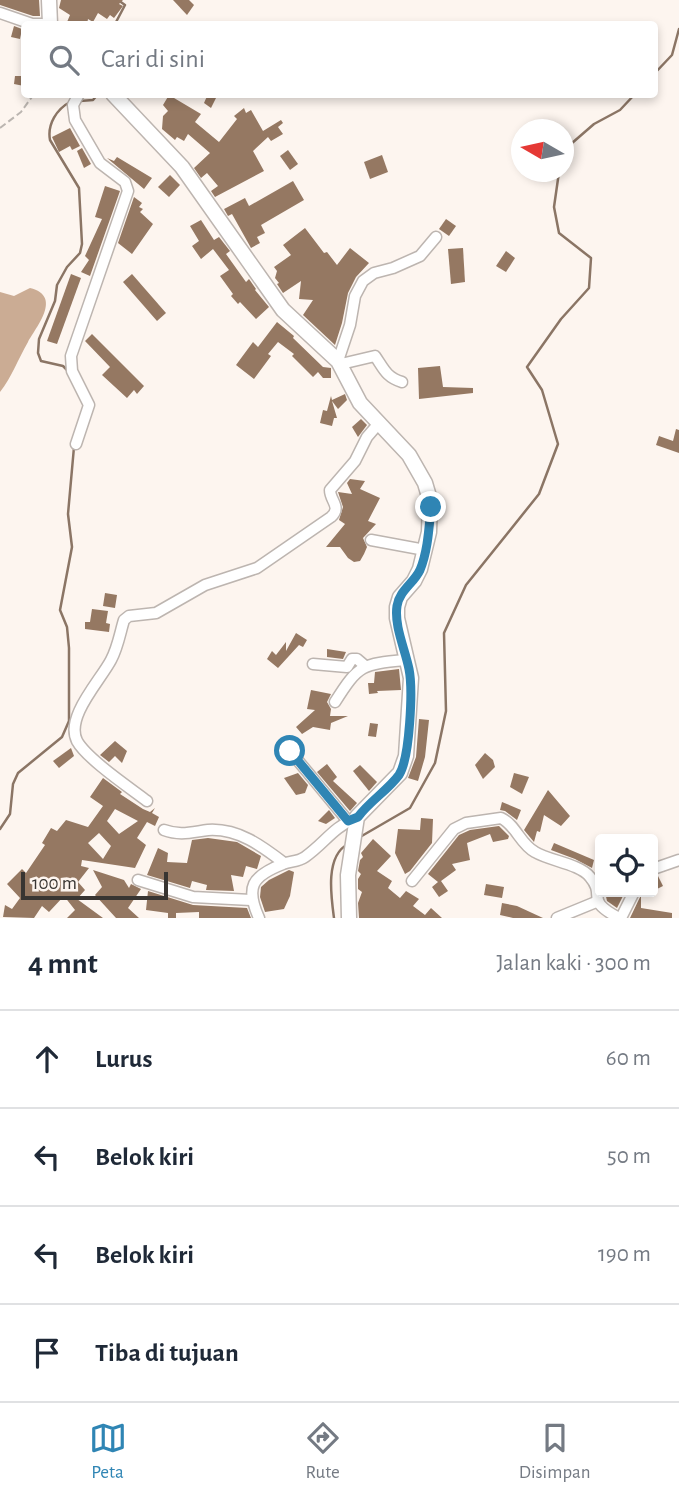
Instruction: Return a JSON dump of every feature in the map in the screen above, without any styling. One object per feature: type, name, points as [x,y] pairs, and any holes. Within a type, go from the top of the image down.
[{"type":"street","points":[[49,0],[53,21]]},
{"type":"street","points":[[0,13],[23,21]]},
{"type":"street","points":[[76,444],[89,405],[72,371],[71,356],[128,193],[125,182],[100,163],[75,120],[73,105],[77,98]]},
{"type":"street","points":[[117,98],[182,167],[283,310],[340,363],[356,397],[409,454],[425,482],[431,507],[425,550],[414,581],[397,604],[397,618],[407,660],[411,693],[403,766],[393,782],[367,804],[354,821],[348,875],[349,918]]},
{"type":"street","points":[[340,363],[355,296],[363,281],[374,273],[420,256],[436,237]]},
{"type":"street","points":[[340,363],[352,363],[375,356],[384,372],[393,380],[402,382]]},
{"type":"street","points":[[147,801],[81,747],[75,733],[79,712],[110,664],[124,620],[129,616],[156,613],[205,585],[257,568],[331,517],[336,506],[331,489],[355,461],[367,437],[380,422]]},
{"type":"street","points":[[371,540],[425,550]]},
{"type":"street","points":[[313,664],[347,667],[352,659],[357,659],[364,666]]},
{"type":"street","points":[[335,702],[351,677],[364,666],[407,660]]},
{"type":"street","points":[[290,751],[354,821]]},
{"type":"street","points":[[412,881],[454,829],[466,823],[500,818],[536,853],[586,873],[596,887],[596,902],[603,910],[620,918],[631,897]]},
{"type":"street","points":[[259,918],[251,900],[254,883],[284,863],[305,857],[339,825],[354,821]]},
{"type":"street","points":[[164,830],[190,834],[209,830],[246,837],[284,863]]},
{"type":"street","points":[[658,867],[679,860]]},
{"type":"street","points":[[138,880],[193,897],[251,900]]},
{"type":"street","points":[[557,918],[596,902]]},
{"type":"path","points":[[0,128],[21,112],[31,98]]},
{"type":"shaded area","points":[[30,288],[40,292],[45,298],[44,312],[0,392],[0,292],[14,296]]},
{"type":"building","points":[[0,0],[39,0],[40,16],[0,5]]},
{"type":"building","points":[[61,0],[123,0],[119,4],[123,6],[114,18],[110,15],[107,19],[98,13],[94,21],[67,21],[70,15],[59,8]]},
{"type":"building","points":[[173,0],[189,0],[194,5],[187,15]]},
{"type":"building","points":[[14,26],[21,29],[20,39],[11,37]]},
{"type":"building","points":[[15,76],[21,76],[21,85],[14,84]]},
{"type":"building","points":[[167,98],[174,98],[201,114],[195,122],[219,142],[237,119],[234,116],[244,108],[246,113],[251,110],[263,131],[281,120],[283,123],[278,127],[283,134],[271,141],[268,137],[253,151],[264,171],[215,197],[211,191],[218,186],[207,173],[201,178],[194,168],[210,153],[188,134],[184,141],[177,137],[175,140],[162,129],[163,116],[168,111],[163,105]]},
{"type":"building","points":[[206,98],[216,98],[211,108],[204,103]]},
{"type":"building","points":[[70,128],[80,146],[72,150],[70,146],[59,152],[52,137]]},
{"type":"building","points":[[82,148],[91,164],[84,168],[77,151]]},
{"type":"building","points":[[288,150],[298,164],[290,170],[280,156]]},
{"type":"building","points":[[382,155],[388,172],[370,179],[364,162]]},
{"type":"building","points":[[117,157],[152,178],[144,189],[107,158],[114,161]]},
{"type":"building","points":[[170,175],[180,185],[169,197],[158,187]]},
{"type":"building","points":[[293,181],[304,200],[261,225],[265,233],[257,237],[260,243],[251,248],[232,214],[228,216],[224,209],[245,198],[249,206]]},
{"type":"building","points":[[105,186],[120,191],[90,276],[81,272],[89,260],[85,256],[102,219],[95,217]]},
{"type":"building","points":[[134,197],[142,203],[139,207],[143,209],[140,212],[153,224],[132,254],[118,243]]},
{"type":"building","points":[[446,219],[456,226],[449,236],[439,229]]},
{"type":"building","points":[[201,220],[214,240],[219,237],[230,251],[226,254],[246,282],[249,279],[269,307],[256,319],[231,296],[233,294],[220,276],[229,270],[213,249],[201,259],[192,246],[199,241],[190,226]]},
{"type":"building","points":[[305,228],[337,265],[350,248],[369,263],[356,277],[348,293],[335,345],[303,315],[313,300],[299,299],[301,281],[283,293],[275,278],[277,271],[274,267],[291,255],[283,245]]},
{"type":"building","points":[[463,248],[465,282],[451,284],[448,249]]},
{"type":"building","points":[[506,251],[515,258],[506,272],[496,266]]},
{"type":"building","points":[[71,274],[81,278],[57,344],[47,341]]},
{"type":"building","points":[[132,274],[166,313],[157,321],[123,282]]},
{"type":"building","points":[[277,322],[323,367],[331,368],[331,378],[323,378],[318,372],[313,377],[292,356],[294,354],[278,342],[254,379],[236,365],[253,342],[258,347]]},
{"type":"building","points":[[92,334],[144,386],[137,394],[134,390],[127,398],[102,375],[110,367],[85,341]]},
{"type":"building","points":[[440,366],[443,387],[473,388],[473,393],[419,399],[418,368]]},
{"type":"building","points":[[345,394],[347,400],[338,409],[332,401],[337,418],[334,418],[332,426],[320,423],[323,410],[327,411],[331,396],[332,400]]},
{"type":"building","points":[[361,419],[367,425],[358,437],[352,427]]},
{"type":"building","points":[[676,429],[679,430],[679,453],[656,445],[659,436],[673,441]]},
{"type":"building","points":[[350,479],[365,481],[360,489],[380,498],[368,521],[376,524],[363,538],[367,547],[360,561],[354,562],[340,547],[326,547],[345,524],[339,520],[343,507],[338,492],[352,494],[347,483]]},
{"type":"building","points":[[105,593],[117,595],[115,608],[103,606]]},
{"type":"building","points":[[92,609],[108,611],[106,623],[110,624],[109,632],[85,629],[85,622],[90,622]]},
{"type":"building","points":[[296,633],[307,640],[303,647],[299,645],[278,668],[267,659],[272,651],[276,655],[286,642],[286,651]]},
{"type":"building","points":[[327,649],[346,652],[343,659],[327,657]]},
{"type":"building","points":[[399,669],[401,690],[369,694],[368,683],[374,683],[375,672]]},
{"type":"building","points":[[311,690],[331,694],[327,702],[331,709],[330,716],[348,716],[331,723],[330,730],[313,727],[302,734],[296,727],[315,710],[307,709]]},
{"type":"building","points":[[419,719],[429,720],[425,757],[418,781],[408,778],[416,757]]},
{"type":"building","points":[[370,723],[378,724],[376,737],[368,736]]},
{"type":"building","points":[[115,741],[127,751],[122,763],[115,756],[109,762],[100,755]]},
{"type":"building","points":[[71,748],[74,756],[59,768],[53,761]]},
{"type":"building","points":[[485,753],[493,760],[495,767],[483,779],[475,765]]},
{"type":"building","points":[[327,764],[337,777],[333,781],[357,803],[350,811],[317,772]]},
{"type":"building","points":[[360,765],[377,782],[369,791],[353,771]]},
{"type":"building","points":[[298,773],[308,785],[305,793],[296,795],[284,778]]},
{"type":"building","points":[[514,773],[529,777],[522,794],[510,787]]},
{"type":"building","points":[[103,778],[122,792],[120,794],[143,809],[150,812],[155,808],[152,813],[159,817],[155,826],[147,822],[137,838],[146,845],[135,868],[82,860],[81,866],[89,868],[78,882],[85,890],[77,899],[103,918],[67,918],[75,910],[64,896],[49,912],[42,906],[34,918],[3,917],[5,905],[12,909],[20,898],[7,884],[22,869],[26,873],[45,845],[42,843],[51,828],[57,831],[66,820],[88,827],[103,806],[90,797]],"holes":[[[115,809],[138,821],[119,834],[107,821]],[[99,833],[111,846],[103,859],[88,843]]]},
{"type":"building","points":[[548,790],[570,816],[561,826],[544,815],[540,832],[537,831],[534,842],[524,830]]},
{"type":"building","points":[[502,802],[521,810],[517,820],[500,810]]},
{"type":"building","points":[[329,810],[335,818],[326,824],[318,821]]},
{"type":"building","points":[[421,818],[433,819],[432,843],[405,874],[395,853],[398,829],[420,830]]},
{"type":"building","points":[[499,826],[509,836],[508,839],[493,842],[490,834],[467,843],[470,860],[452,864],[456,870],[441,881],[448,891],[439,897],[432,887],[438,882],[428,874],[459,835],[470,830]]},
{"type":"building","points":[[208,838],[237,842],[261,856],[257,869],[246,866],[243,877],[231,875],[234,891],[206,890],[207,885],[192,881],[190,888],[147,875],[158,848],[168,853],[167,862],[187,863],[192,840]]},
{"type":"building","points":[[373,839],[391,856],[377,871],[392,881],[388,888],[400,898],[406,891],[419,899],[413,906],[425,915],[431,908],[442,918],[359,918],[358,903],[362,892],[358,889],[361,874],[358,871],[363,857],[361,853]]},
{"type":"building","points":[[554,843],[594,860],[592,868],[551,850]]},
{"type":"building","points":[[93,870],[124,880],[129,888],[131,884],[141,889],[128,908],[139,918],[116,918],[95,895],[102,887]]},
{"type":"building","points":[[289,870],[294,872],[290,896],[284,909],[265,912],[260,897],[261,887]]},
{"type":"building","points":[[658,876],[663,886],[658,888]]},
{"type":"building","points":[[486,884],[504,887],[502,898],[484,895]]},
{"type":"building","points":[[148,891],[193,905],[247,908],[251,918],[199,918],[199,912],[176,913],[176,918],[168,918],[168,913],[146,910]]},
{"type":"building","points":[[606,897],[622,897],[617,908],[607,901]]},
{"type":"building","points":[[640,897],[641,908],[672,913],[672,918],[630,918]]},
{"type":"building","points":[[502,903],[517,906],[543,918],[500,915]]},
{"type":"waterway","points":[[117,21],[125,5],[118,0]]},
{"type":"waterway","points":[[658,70],[672,55],[679,29]]},
{"type":"waterway","points":[[80,101],[95,98]]},
{"type":"waterway","points":[[574,141],[594,124],[620,110],[631,98]]},
{"type":"waterway","points":[[67,370],[63,366],[41,361],[38,353],[39,339],[55,301],[57,285],[67,267],[80,253],[82,244],[79,188],[49,134],[54,118],[70,102]]},
{"type":"waterway","points":[[360,837],[410,808],[435,763],[446,711],[444,633],[466,585],[539,494],[558,444],[542,390],[527,367],[561,319],[589,288],[591,258],[559,233],[554,207],[558,182]]},
{"type":"waterway","points":[[0,829],[10,814],[13,784],[18,773],[62,737],[69,721],[69,648],[67,627],[60,610],[72,547],[68,514],[74,447]]},
{"type":"waterway","points":[[334,918],[331,877],[336,858],[348,844]]},
{"type":"route","points":[[290,751],[348,821],[358,817],[367,804],[400,773],[406,757],[411,678],[397,618],[397,604],[420,569],[429,532],[431,507]]}]
